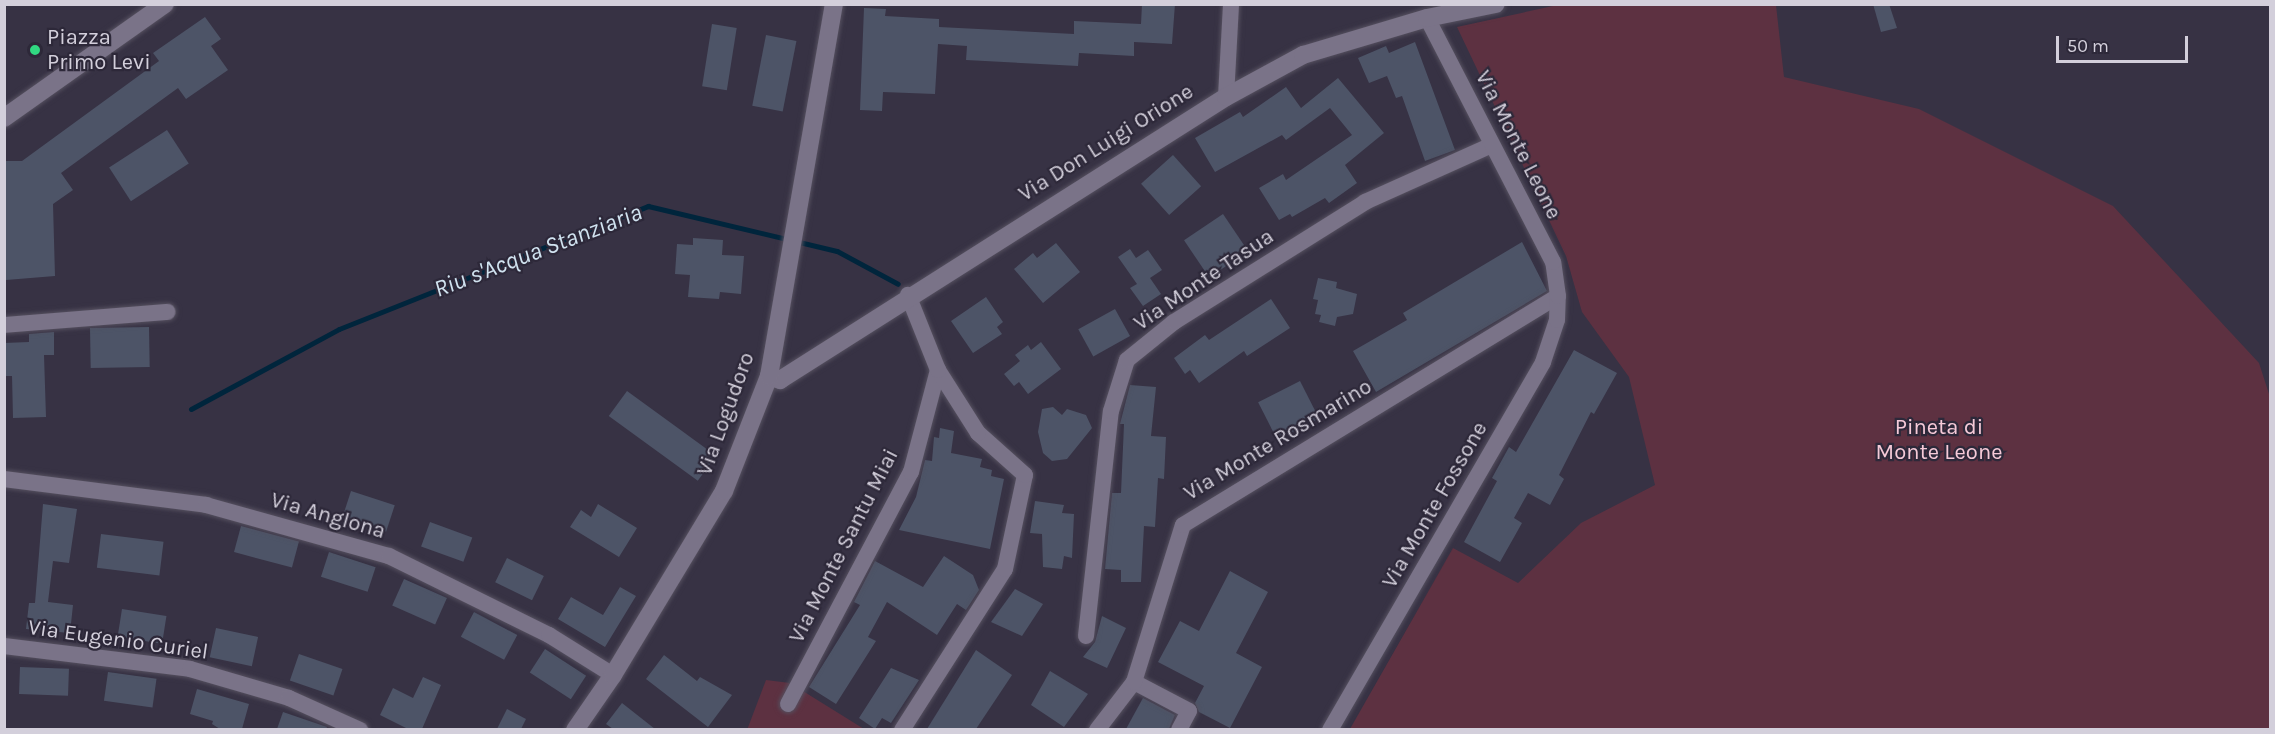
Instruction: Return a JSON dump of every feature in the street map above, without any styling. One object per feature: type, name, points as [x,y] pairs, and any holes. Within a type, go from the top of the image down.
[{"type":"street","points":[[4,118],[165,4]]},
{"type":"street","name":"Via Logudoro","points":[[574,729],[613,675],[724,491],[769,376],[834,4]]},
{"type":"street","points":[[1226,97],[1231,4]]},
{"type":"street","name":"Via Don Luigi Orione","points":[[769,376],[780,380],[908,295],[1226,97],[1303,55],[1427,18],[1497,4]]},
{"type":"street","name":"Via Monte Leone","points":[[1427,18],[1553,262],[1558,296]]},
{"type":"street","name":"Via Monte Tasua","points":[[1086,636],[1111,411],[1127,360],[1174,322],[1365,201],[1492,145]]},
{"type":"street","points":[[902,729],[1005,569],[1025,475],[978,433],[938,370],[908,295]]},
{"type":"street","name":"Via Monte Rosmarino","points":[[1097,729],[1134,682],[1183,525],[1558,296]]},
{"type":"street","name":"Via Monte Fossone","points":[[1330,729],[1543,362],[1557,320],[1558,296]]},
{"type":"street","points":[[4,325],[167,312]]},
{"type":"street","name":"Via Monte Santu Miai","points":[[788,704],[911,472],[938,370]]},
{"type":"street","name":"Via Anglona","points":[[4,478],[207,505],[389,556],[549,635],[613,675]]},
{"type":"street","name":"Via Eugenio Curiel","points":[[4,646],[190,669],[289,698],[360,729]]},
{"type":"street","points":[[1134,682],[1189,711],[1179,729]]},
{"type":"green space","name":"Pineta di Monte Leone","points":[[1562,4],[1776,5],[1784,77],[1919,109],[2113,206],[2259,363],[2270,397],[2270,729],[1350,729],[1453,548],[1518,583],[1581,523],[1655,485],[1629,377],[1582,312],[1566,256],[1457,27]]},
{"type":"green space","points":[[766,680],[790,683],[864,729],[747,730]]},
{"type":"building","points":[[1142,4],[1175,4],[1172,44],[1134,42],[1134,56],[1079,53],[1078,66],[966,60],[967,46],[938,44],[935,94],[883,92],[882,111],[860,110],[864,8],[886,9],[885,16],[939,19],[939,27],[1074,34],[1074,21],[1141,24]]},
{"type":"building","points":[[1873,4],[1889,4],[1897,28],[1881,32]]},
{"type":"building","points":[[205,17],[221,39],[211,46],[228,70],[186,99],[178,88],[61,173],[73,190],[53,204],[55,276],[6,280],[4,161],[22,161],[159,61],[153,53]]},
{"type":"building","points":[[712,24],[737,28],[727,90],[702,86]]},
{"type":"building","points":[[766,35],[796,41],[783,112],[752,106]]},
{"type":"building","points":[[1415,42],[1455,150],[1425,161],[1402,96],[1396,98],[1387,76],[1369,83],[1358,58],[1386,46],[1389,53]]},
{"type":"building","points":[[1338,78],[1384,133],[1345,165],[1357,183],[1329,203],[1325,198],[1292,217],[1290,214],[1279,220],[1259,188],[1283,174],[1286,180],[1352,135],[1330,108],[1286,140],[1282,135],[1215,172],[1195,138],[1240,112],[1243,117],[1286,87],[1301,108]]},
{"type":"building","points":[[167,130],[189,164],[131,201],[109,168]]},
{"type":"building","points":[[1173,155],[1201,186],[1169,215],[1141,184]]},
{"type":"building","points":[[1223,214],[1248,251],[1209,278],[1184,240]]},
{"type":"building","points":[[693,238],[723,240],[722,255],[744,256],[741,294],[720,292],[719,299],[688,297],[690,275],[675,274],[677,244],[693,245]]},
{"type":"building","points":[[1522,242],[1547,291],[1376,392],[1353,351],[1407,320],[1403,313]]},
{"type":"building","points":[[1056,243],[1080,272],[1043,303],[1014,269],[1033,253],[1037,258]]},
{"type":"building","points":[[1130,249],[1136,258],[1148,250],[1162,270],[1150,278],[1161,294],[1143,306],[1130,288],[1137,284],[1118,257]]},
{"type":"building","points":[[1318,278],[1337,282],[1336,288],[1357,294],[1353,314],[1337,317],[1335,326],[1319,322],[1321,315],[1315,314],[1318,300],[1313,299]]},
{"type":"building","points":[[986,297],[1003,322],[997,327],[1002,334],[973,353],[951,321]]},
{"type":"building","points":[[1271,299],[1290,328],[1247,356],[1244,351],[1199,383],[1190,370],[1185,374],[1174,358],[1205,335],[1209,340]]},
{"type":"building","points":[[1115,309],[1130,336],[1093,356],[1078,329]]},
{"type":"building","points":[[149,327],[150,367],[91,368],[90,328]]},
{"type":"building","points":[[54,332],[54,355],[44,355],[46,417],[13,418],[12,376],[4,376],[4,343],[29,342],[29,334]]},
{"type":"building","points":[[1041,342],[1061,369],[1028,394],[1019,382],[1014,386],[1004,374],[1020,361],[1015,355],[1028,345],[1031,350]]},
{"type":"building","points":[[1574,350],[1617,373],[1594,414],[1591,412],[1559,475],[1564,479],[1550,505],[1528,493],[1514,518],[1522,523],[1500,562],[1464,542],[1497,481],[1492,478],[1509,447],[1516,452]]},
{"type":"building","points":[[1300,381],[1319,418],[1277,440],[1258,402]]},
{"type":"building","points":[[1130,385],[1156,387],[1151,436],[1166,437],[1164,479],[1158,478],[1155,527],[1144,526],[1141,582],[1121,582],[1121,570],[1105,569],[1112,493],[1121,493],[1124,424],[1120,424]]},
{"type":"building","points":[[627,391],[716,456],[698,481],[609,416]]},
{"type":"building","points":[[1053,407],[1062,415],[1067,409],[1086,415],[1092,428],[1067,459],[1052,461],[1043,453],[1038,432],[1042,409]]},
{"type":"building","points":[[940,428],[954,431],[951,453],[982,459],[980,467],[992,470],[991,476],[1004,479],[990,549],[899,530],[916,497],[925,460],[932,461],[934,437],[939,438]]},
{"type":"building","points":[[351,491],[395,505],[386,532],[342,518]]},
{"type":"building","points":[[1035,501],[1064,505],[1062,513],[1074,514],[1072,558],[1064,556],[1062,569],[1043,567],[1042,534],[1030,533]]},
{"type":"building","points":[[43,504],[77,509],[69,563],[53,561],[48,602],[73,605],[70,633],[26,629],[29,603],[35,603]]},
{"type":"building","points":[[598,504],[637,528],[619,557],[570,527],[581,510],[591,517]]},
{"type":"building","points":[[430,522],[472,537],[463,562],[421,546]]},
{"type":"building","points":[[241,526],[299,542],[292,568],[234,552]]},
{"type":"building","points":[[101,534],[164,542],[159,575],[97,568]]},
{"type":"building","points":[[329,552],[376,567],[368,592],[321,577]]},
{"type":"building","points":[[944,556],[973,575],[979,590],[966,610],[957,604],[937,635],[887,602],[868,637],[876,641],[836,704],[809,687],[860,605],[854,602],[875,561],[923,587]]},
{"type":"building","points":[[507,558],[544,576],[532,600],[495,582]]},
{"type":"building","points":[[1230,571],[1268,592],[1236,653],[1262,667],[1230,728],[1199,712],[1195,703],[1204,686],[1158,662],[1180,621],[1199,631]]},
{"type":"building","points":[[404,579],[447,598],[435,625],[392,605]]},
{"type":"building","points":[[620,587],[636,596],[605,647],[558,619],[571,597],[603,615]]},
{"type":"building","points":[[1015,589],[1043,604],[1022,636],[991,622]]},
{"type":"building","points":[[122,609],[166,616],[162,644],[118,637]]},
{"type":"building","points":[[474,612],[517,635],[504,660],[461,637]]},
{"type":"building","points":[[1102,616],[1126,628],[1107,668],[1083,657],[1095,642]]},
{"type":"building","points":[[216,628],[258,637],[252,666],[210,657]]},
{"type":"building","points":[[545,649],[586,676],[571,699],[530,672]]},
{"type":"building","points":[[976,650],[1012,675],[976,729],[927,729]]},
{"type":"building","points":[[299,654],[342,669],[333,695],[290,680]]},
{"type":"building","points":[[664,655],[697,681],[700,677],[732,695],[708,727],[646,679]]},
{"type":"building","points":[[20,667],[69,669],[68,696],[19,694]]},
{"type":"building","points":[[891,668],[919,680],[891,723],[882,718],[875,729],[859,718]]},
{"type":"building","points":[[1050,671],[1088,694],[1064,727],[1031,705]]},
{"type":"building","points":[[108,672],[157,679],[152,708],[104,701]]},
{"type":"building","points":[[423,677],[441,685],[422,729],[408,729],[380,715],[393,688],[413,698]]},
{"type":"building","points":[[197,689],[249,704],[242,729],[220,729],[212,724],[213,721],[190,714]]},
{"type":"building","points":[[1143,698],[1175,715],[1169,729],[1126,729]]},
{"type":"building","points":[[622,703],[655,729],[613,729],[606,724]]},
{"type":"building","points":[[507,709],[526,719],[521,729],[497,729]]},
{"type":"building","points":[[283,712],[327,727],[326,729],[277,729]]},
{"type":"waterway","name":"Riu s'Acqua Stanziaria","points":[[191,409],[339,329],[648,206],[837,251],[898,284]]},
{"type":"place","name":"Piazza Primo Levi","points":[[35,50]]}]
